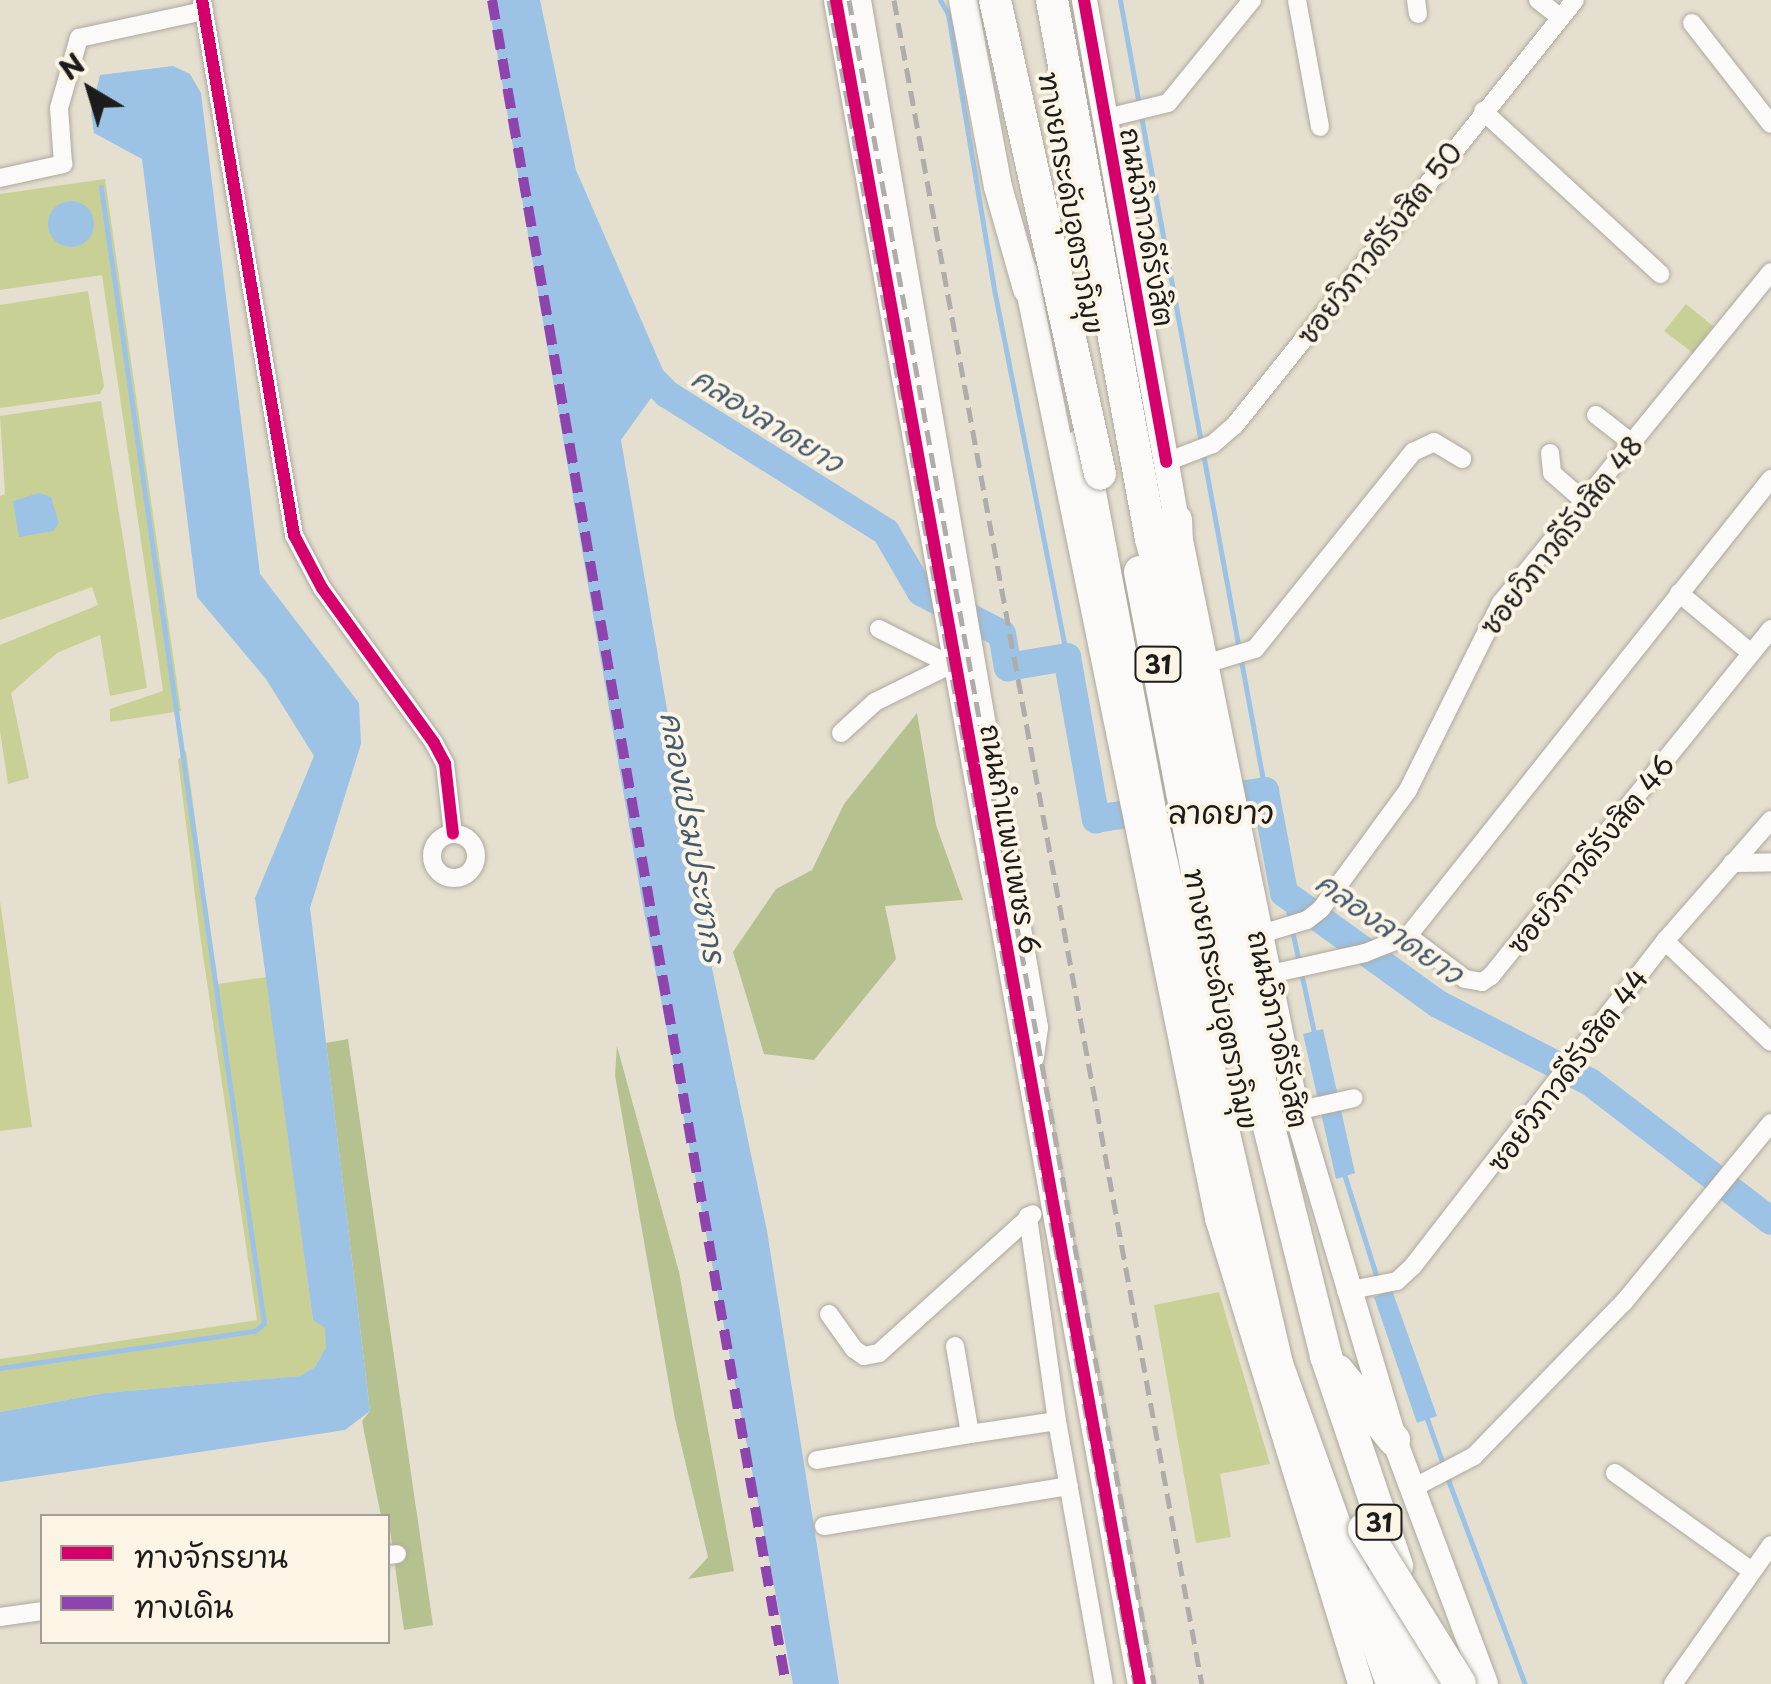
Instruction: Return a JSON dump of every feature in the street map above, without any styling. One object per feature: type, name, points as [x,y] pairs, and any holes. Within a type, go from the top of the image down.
[{"type":"highway","points":[[996,0],[1100,473]]},
{"type":"highway","name":"31","points":[[996,0],[1114,616],[1139,810],[1277,1364],[1396,1684]]},
{"type":"highway","name":"ทางยกระดับอุตราภิมุข","points":[[1010,0],[1173,852],[1283,1358],[1396,1684]]},
{"type":"highway","name":"ทางยกระดับอุตราภิมุข","points":[[1036,0],[1192,854],[1249,1128],[1308,1354],[1364,1529],[1426,1684]]},
{"type":"highway","name":"ถนนวิภาวดีรังสิต","points":[[1052,0],[1151,538],[1194,657],[1268,1123],[1326,1356],[1380,1524],[1444,1684]]},
{"type":"highway","points":[[1176,520],[1194,657]]},
{"type":"highway","points":[[1076,540],[1114,616]]},
{"type":"highway","points":[[1326,1356],[1394,1440]]},
{"type":"highway","points":[[1364,1529],[1460,1684]]},
{"type":"main road","name":"ถนนกำแพงเพชร 6","points":[[836,0],[951,579]]},
{"type":"main road","name":"ถนนกำแพงเพชร 6","points":[[858,0],[959,627],[1035,1027],[1031,1058]]},
{"type":"main road","points":[[964,0],[998,187],[1027,289]]},
{"type":"main road","name":"31","points":[[976,0],[1076,540],[1139,810],[1224,1248],[1360,1684]]},
{"type":"main road","name":"ถนนวิภาวดีรังสิต","points":[[1084,0],[1176,520]]},
{"type":"main road","name":"ถนนกำแพงเพชร 6","points":[[959,627],[951,663],[1016,1026],[1031,1058],[1140,1684]]},
{"type":"main road","name":"ถนนวิภาวดีรังสิต","points":[[1218,796],[1270,932],[1266,975],[1357,1289],[1394,1440],[1422,1484],[1484,1684]]},
{"type":"street","points":[[1104,119],[1140,112],[1177,96],[1252,0]]},
{"type":"street","points":[[1296,0],[1320,127]]},
{"type":"street","points":[[1538,0],[1561,18]]},
{"type":"street","name":"ซอยวิภาวดีรังสิต 50","points":[[1166,462],[1213,444],[1576,0]]},
{"type":"street","points":[[0,178],[63,164],[59,108],[79,38],[203,5],[294,535],[322,588],[434,743],[444,764],[453,834]]},
{"type":"street","points":[[1692,23],[1771,124]]},
{"type":"street","points":[[1483,111],[1660,274]]},
{"type":"street","name":"ซอยวิภาวดีรังสิต 48","points":[[1270,932],[1321,909],[1408,790],[1492,617],[1771,272]]},
{"type":"street","points":[[1596,415],[1632,443]]},
{"type":"street","points":[[1194,657],[1256,650],[1413,452],[1434,442],[1462,459]]},
{"type":"street","points":[[1550,453],[1552,473],[1584,501]]},
{"type":"street","points":[[1266,975],[1372,951],[1408,936],[1771,479]]},
{"type":"street","points":[[1679,594],[1751,653]]},
{"type":"street","name":"ซอยวิภาวดีรังสิต 46","points":[[1408,936],[1465,979],[1482,982],[1491,976],[1771,628]]},
{"type":"street","points":[[879,629],[951,663]]},
{"type":"street","points":[[841,733],[875,702],[951,663]]},
{"type":"street","name":"ซอยวิภาวดีรังสิต 44","points":[[1357,1289],[1393,1282],[1431,1245],[1564,1080],[1665,941],[1771,820]]},
{"type":"street","points":[[1732,863],[1771,862]]},
{"type":"street","points":[[1665,941],[1771,1042]]},
{"type":"street","points":[[1303,1110],[1350,1099]]},
{"type":"street","points":[[1422,1484],[1457,1470],[1602,1326],[1717,1196],[1771,1123]]},
{"type":"street","points":[[829,1314],[854,1349],[864,1356],[879,1353],[1028,1216],[1058,1207]]},
{"type":"street","points":[[1028,1216],[1057,1421],[1104,1684]]},
{"type":"street","points":[[955,1346],[970,1434]]},
{"type":"street","points":[[817,1460],[1057,1421]]},
{"type":"street","points":[[1615,1474],[1752,1572]]},
{"type":"street","points":[[824,1526],[1068,1486]]},
{"type":"street","points":[[1673,1684],[1771,1545]]},
{"type":"street","points":[[0,1617],[40,1610]]},
{"type":"green space","points":[[105,179],[181,711],[110,722],[110,709],[163,691],[102,275],[0,290],[0,194]]},
{"type":"green space","points":[[88,291],[104,386],[100,394],[0,408],[0,305]]},
{"type":"green space","points":[[1686,304],[1713,326],[1693,353],[1664,331]]},
{"type":"green space","points":[[101,401],[147,688],[110,696],[100,635],[57,653],[11,693],[29,778],[8,784],[0,731],[0,645],[98,605],[92,587],[0,620],[0,496],[5,494],[0,416]]},
{"type":"green space","points":[[917,713],[936,825],[963,900],[885,906],[896,959],[814,1060],[764,1054],[733,952],[776,889],[812,870],[844,804]]},
{"type":"green space","points":[[186,751],[217,984],[267,977],[313,1320],[326,1328],[326,1347],[315,1367],[300,1376],[105,1393],[0,1412],[0,1359],[257,1320],[178,760]]},
{"type":"green space","points":[[0,901],[32,1127],[0,1131]]},
{"type":"green space","points":[[348,1039],[433,1625],[404,1630],[390,1514],[381,1514],[362,1421],[370,1411],[326,1043]]},
{"type":"green space","points":[[617,1046],[679,1272],[734,1571],[688,1579],[708,1557],[675,1419],[615,1075]]},
{"type":"green space","points":[[1219,1292],[1270,1464],[1220,1474],[1231,1537],[1196,1543],[1154,1305]]},
{"type":"water","points":[[488,0],[540,0],[576,170],[666,377],[621,440],[708,949],[767,1231],[839,1684],[793,1684],[642,901]]},
{"type":"water","points":[[173,66],[190,74],[201,93],[260,574],[359,703],[361,744],[310,908],[370,1411],[345,1430],[0,1482],[0,1412],[105,1393],[300,1376],[315,1367],[326,1347],[325,1328],[313,1320],[255,898],[314,756],[266,679],[197,597],[142,159],[94,133],[91,113],[100,75]]},
{"type":"water","points":[[71,201],[87,208],[94,224],[87,240],[71,247],[55,240],[48,224],[55,208]]},
{"type":"water","points":[[39,493],[51,497],[59,523],[53,531],[19,537],[13,501]]},
{"type":"water","points":[[1323,1029],[1355,1173],[1336,1179],[1303,1034]]},
{"type":"water","points":[[1392,1290],[1437,1416],[1417,1423],[1374,1297]]},
{"type":"waterway","points":[[940,0],[948,14],[995,294],[1067,657]]},
{"type":"waterway","points":[[1120,0],[1139,105]]},
{"type":"waterway","points":[[1141,116],[1265,791]]},
{"type":"waterway","points":[[0,1368],[255,1331],[264,1323],[101,187]]},
{"type":"waterway","name":"คลองลาดยาว","points":[[634,361],[667,394],[886,532],[921,592],[1002,634],[1008,667],[1067,657],[1096,819],[1158,809]]},
{"type":"waterway","name":"คลองลาดยาว","points":[[1210,800],[1265,791],[1284,893],[1438,1004],[1590,1082],[1771,1221]]},
{"type":"waterway","points":[[1284,893],[1290,919]]},
{"type":"waterway","points":[[1292,930],[1315,1037]]},
{"type":"waterway","points":[[1344,1174],[1377,1278]]},
{"type":"waterway","points":[[1426,1416],[1444,1467]]},
{"type":"waterway","points":[[1447,1477],[1525,1684]]},
{"type":"railway","points":[[829,0],[1135,1684]]},
{"type":"railway","points":[[849,0],[1154,1684]]},
{"type":"railway","points":[[894,0],[1202,1684]]},
{"type":"marked path","points":[[492,0],[786,1684]]},
{"type":"cycle path","points":[[202,0],[294,535],[322,588],[434,743],[445,764],[453,834]]},
{"type":"cycle path","points":[[836,0],[1140,1684]]},
{"type":"cycle path","points":[[1084,0],[1166,462]]},
{"type":"district","name":"ลาดยาว","points":[[1221,811]]},
{"type":"water label","name":"คลองเปรมประชากร","points":[[694,837]]}]
